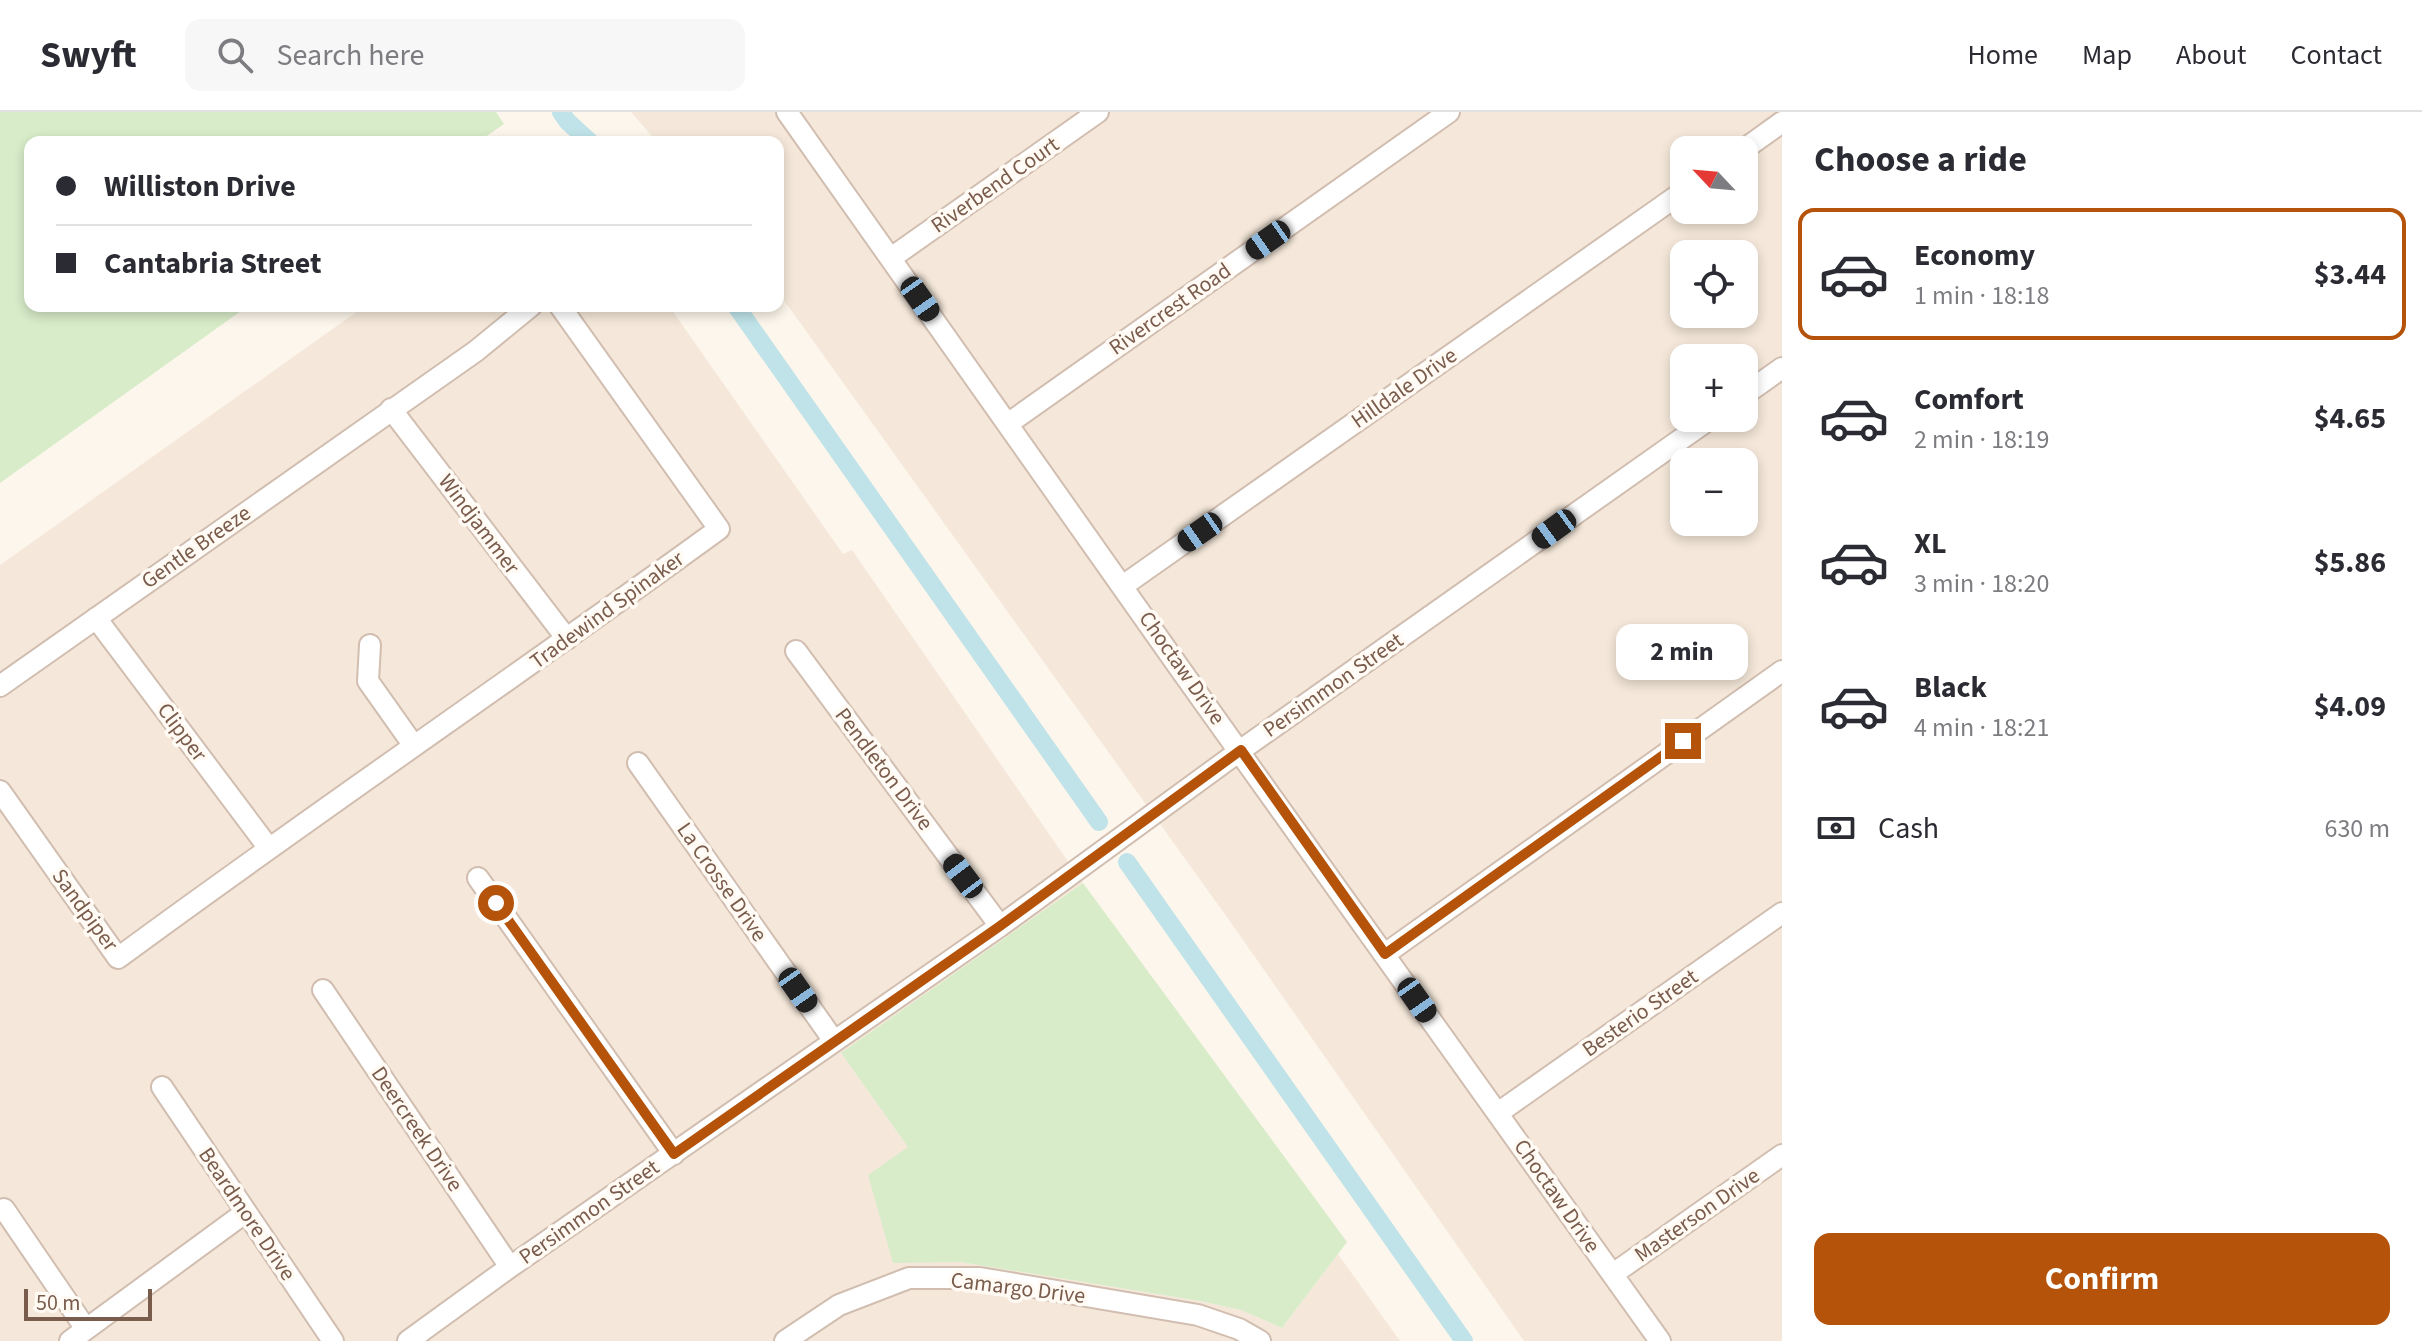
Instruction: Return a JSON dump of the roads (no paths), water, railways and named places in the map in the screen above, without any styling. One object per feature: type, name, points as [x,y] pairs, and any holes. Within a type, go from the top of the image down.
[{"type":"street","name":"Choctaw Drive","points":[[787,112],[1660,1341]]},
{"type":"street","name":"Riverbend Court","points":[[891,258],[1098,112]]},
{"type":"street","name":"Rivercrest Road","points":[[1009,423],[1449,112]]},
{"type":"street","points":[[1758,139],[1782,122]]},
{"type":"street","name":"Hilldale Drive","points":[[1124,585],[1670,201]]},
{"type":"street","points":[[391,409],[476,351],[524,312]]},
{"type":"street","name":"Tradewind Spinaker","points":[[268,847],[719,529],[564,312]]},
{"type":"street","points":[[1758,385],[1782,368]]},
{"type":"street","name":"Gentle Breeze","points":[[0,686],[391,409]]},
{"type":"street","name":"Windjammer","points":[[391,409],[567,639]]},
{"type":"street","name":"Persimmon Street","points":[[408,1341],[1000,926],[1241,750],[1691,432]]},
{"type":"street","name":"Clipper","points":[[96,618],[268,847]]},
{"type":"street","points":[[370,645],[368,681],[414,746]]},
{"type":"street","name":"Pendleton Drive","points":[[796,651],[1000,926]]},
{"type":"street","points":[[1385,954],[1782,671]]},
{"type":"street","name":"La Crosse Drive","points":[[638,763],[834,1041]]},
{"type":"street","name":"Sandpiper","points":[[0,791],[118,958],[268,847]]},
{"type":"street","points":[[478,878],[674,1154]]},
{"type":"street","name":"Besterio Street","points":[[1498,1113],[1782,913]]},
{"type":"street","name":"Deercreek Drive","points":[[323,990],[510,1267]]},
{"type":"street","name":"Beardmore Drive","points":[[162,1087],[333,1341]]},
{"type":"street","name":"Masterson Drive","points":[[1613,1274],[1782,1155]]},
{"type":"street","points":[[4,1209],[78,1335],[246,1212]]},
{"type":"street","name":"Camargo Drive","points":[[785,1341],[839,1305],[909,1278],[980,1278],[1198,1315],[1239,1329],[1260,1341]]},
{"type":"waterway","points":[[561,112],[583,136]]},
{"type":"waterway","points":[[740,312],[1099,822]]},
{"type":"waterway","points":[[1127,862],[1464,1341]]}]
